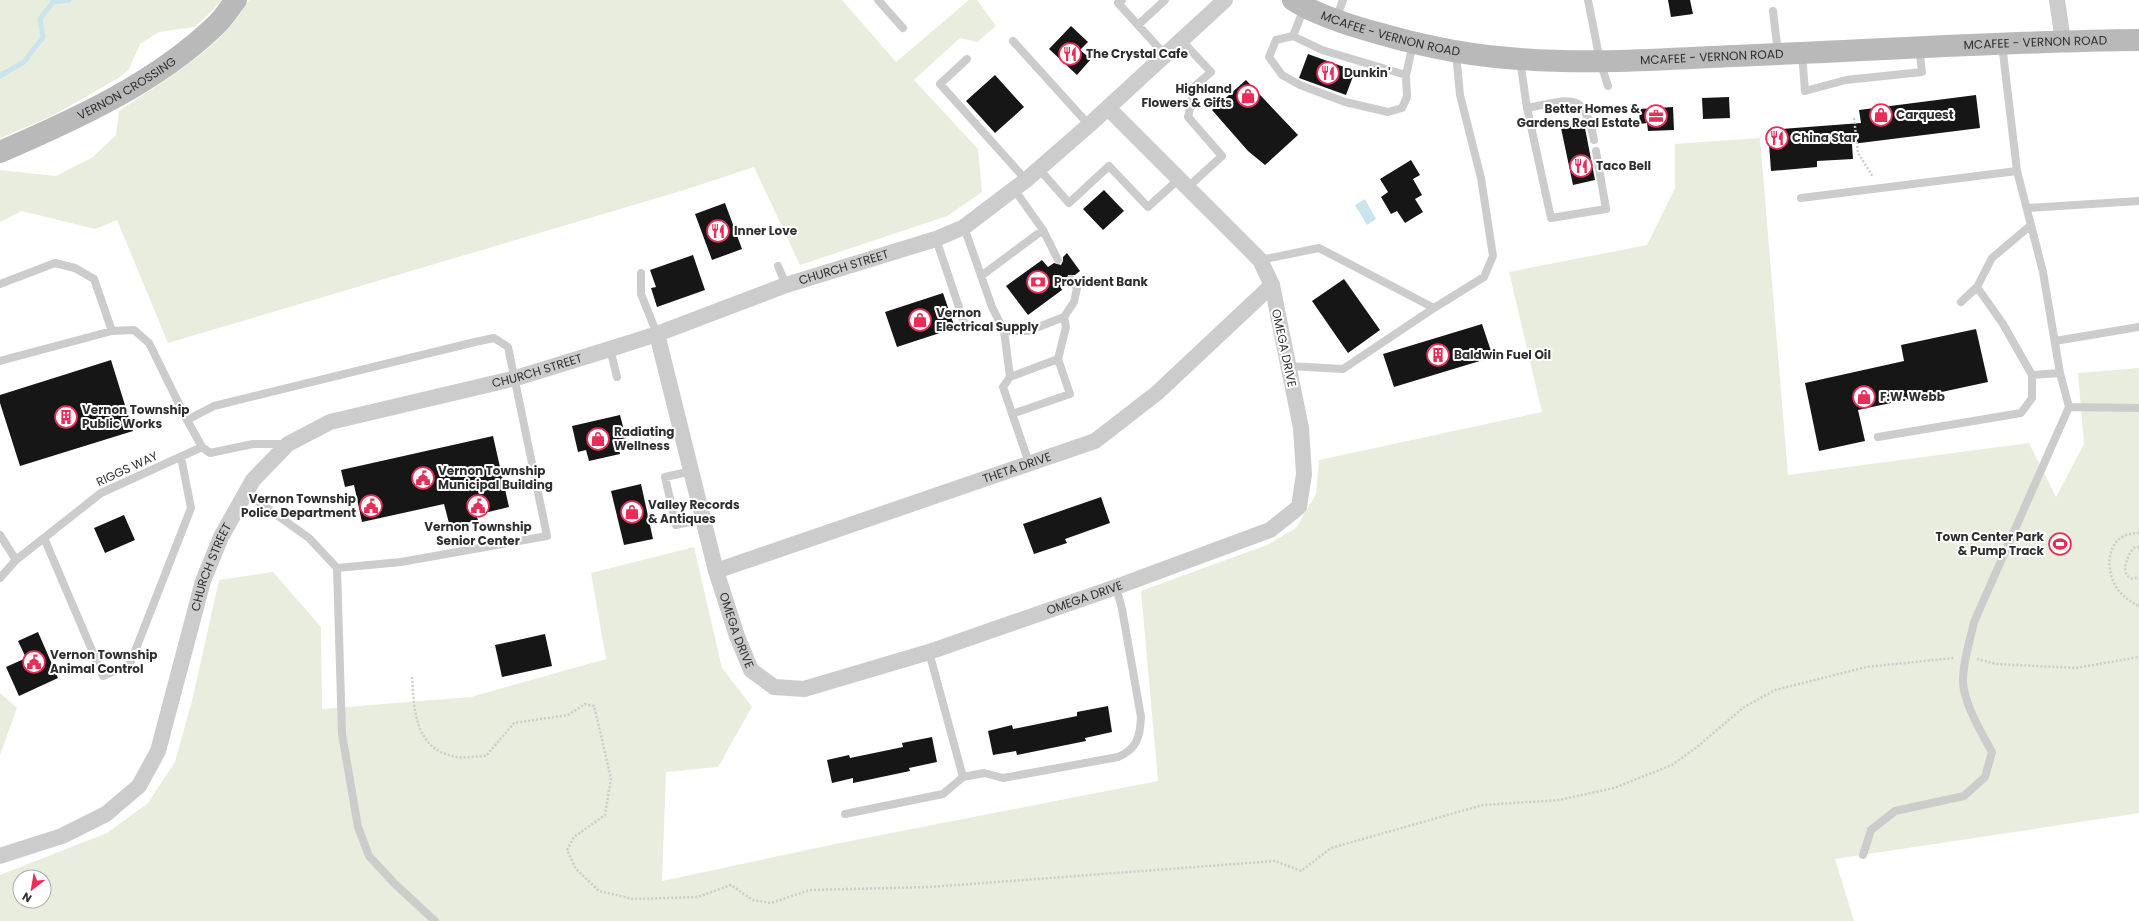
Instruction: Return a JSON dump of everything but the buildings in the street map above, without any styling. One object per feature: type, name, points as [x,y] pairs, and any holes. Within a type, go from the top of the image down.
[{"type":"main road","name":"VERNON CROSSING","points":[[0,152],[60,126],[108,101],[145,79],[216,26],[236,0]]},
{"type":"main road","name":"MCAFEE - VERNON ROAD","points":[[1299,4],[1340,10],[1364,30],[1413,43],[1456,52],[1520,59],[1600,61],[2001,43],[2139,40]]},
{"type":"street","name":"CHURCH STREET","points":[[0,856],[62,836],[106,814],[139,786],[158,751],[203,581],[221,537],[253,480],[288,444],[330,422],[516,378],[657,334],[786,285],[936,239],[964,227],[1014,190],[1039,169],[1166,56],[1225,0]]},
{"type":"street","points":[[2057,0],[2064,41]]},
{"type":"street","name":"OMEGA DRIVE","points":[[657,334],[716,571],[750,670],[774,687],[804,689],[929,652],[1116,588],[1270,530],[1299,507],[1304,474],[1301,428],[1272,285],[1260,260],[1108,108]]},
{"type":"street","name":"THETA DRIVE","points":[[716,571],[1029,463],[1095,442],[1157,393],[1272,285]]},
{"type":"lane","points":[[878,0],[903,28]]},
{"type":"lane","points":[[1122,0],[1118,3],[1166,56]]},
{"type":"lane","points":[[1138,25],[1165,0]]},
{"type":"lane","points":[[1589,0],[1600,61],[1608,86]]},
{"type":"lane","points":[[1293,36],[1299,4]]},
{"type":"lane","points":[[1774,11],[1778,54]]},
{"type":"lane","points":[[1406,75],[1322,50],[1293,36],[1276,40],[1269,57],[1282,75],[1300,85],[1345,102],[1388,112],[1402,108],[1407,97],[1406,75],[1413,43]]},
{"type":"lane","points":[[1013,41],[1089,125]]},
{"type":"lane","points":[[1039,169],[1069,203],[1109,166],[1148,207],[1222,156],[1188,118],[1195,86],[1211,72],[1182,41]]},
{"type":"lane","points":[[1863,854],[1871,830],[1894,811],[1964,796],[1985,777],[1992,752],[1977,724],[1964,689],[1965,657],[1974,622],[2069,407],[2060,373],[2043,272],[2017,171],[2001,43]]},
{"type":"lane","points":[[1802,53],[1805,91],[1846,80],[1922,72],[1919,47]]},
{"type":"lane","points":[[1288,366],[1343,369],[1434,308],[1484,277],[1493,256],[1481,178],[1460,95],[1456,52]]},
{"type":"lane","points":[[967,59],[940,84],[1026,180]]},
{"type":"lane","points":[[1520,59],[1527,108],[1551,218],[1606,209],[1596,151]]},
{"type":"lane","points":[[1527,108],[1569,100],[1581,105],[1589,117],[1594,140]]},
{"type":"lane","points":[[1801,198],[2017,171]]},
{"type":"lane","points":[[1014,190],[1043,230],[1058,260]]},
{"type":"lane","points":[[2027,208],[2139,201]]},
{"type":"lane","points":[[1961,302],[1977,287],[1992,258],[2031,225]]},
{"type":"lane","points":[[964,227],[992,307],[1004,331],[1010,378]]},
{"type":"lane","points":[[981,276],[1043,230]]},
{"type":"lane","points":[[936,239],[965,325]]},
{"type":"lane","points":[[1260,260],[1319,248],[1434,308]]},
{"type":"lane","points":[[0,284],[55,263],[75,268],[94,279],[112,331]]},
{"type":"lane","points":[[778,266],[786,285]]},
{"type":"lane","points":[[641,273],[641,294],[657,334]]},
{"type":"lane","points":[[1004,331],[1028,331],[1064,317],[1074,302],[1077,288],[1071,278]]},
{"type":"lane","points":[[1878,437],[2021,413],[2032,398],[2032,375],[2003,324],[1977,287]]},
{"type":"lane","points":[[1012,414],[1070,394],[1058,359],[1066,327],[1064,317]]},
{"type":"lane","points":[[2055,341],[2139,327]]},
{"type":"lane","points":[[0,361],[112,331],[134,330],[149,342],[187,420],[202,447],[210,453],[253,444],[288,444]]},
{"type":"lane","points":[[187,420],[214,406],[494,338],[508,347],[516,378],[547,536],[401,562],[337,568]]},
{"type":"lane","points":[[610,349],[617,377]]},
{"type":"lane","points":[[1029,463],[1003,387],[1010,378],[1058,359]]},
{"type":"lane","points":[[2032,375],[2060,373]]},
{"type":"lane","points":[[2069,407],[2139,408]]},
{"type":"lane","name":"RIGGS WAY","points":[[0,578],[16,560],[101,493],[202,447]]},
{"type":"lane","points":[[44,538],[104,676],[130,664],[191,508],[181,457]]},
{"type":"lane","points":[[692,471],[665,477],[676,525],[703,519]]},
{"type":"lane","points":[[246,494],[309,538],[337,568],[342,734],[358,827],[369,856],[435,921]]},
{"type":"lane","points":[[0,535],[16,560]]},
{"type":"lane","points":[[845,814],[943,794],[962,776],[984,773],[1003,778],[1118,757],[1129,752],[1140,734],[1141,717],[1122,610],[1116,588]]},
{"type":"lane","points":[[929,652],[962,776]]},
{"type":"path","points":[[1854,118],[1858,153],[1880,188]]},
{"type":"path","points":[[2139,533],[2124,535],[2117,541],[2112,550],[2109,563],[2111,575],[2119,591],[2139,606]]},
{"type":"path","points":[[2139,547],[2134,547],[2130,551],[2126,557],[2125,567],[2127,574],[2131,577],[2139,577]]},
{"type":"path","points":[[412,677],[415,720],[431,747],[452,756],[486,756],[514,723],[568,715],[585,704],[594,706],[611,778],[606,815],[574,837],[567,850],[576,869],[599,891],[633,899],[698,897],[731,885],[753,900],[771,903],[810,890],[930,887],[1274,862],[1300,871],[1331,848],[1483,805],[1559,800],[1614,788],[1672,765],[1697,747],[1744,707],[1775,690],[1866,667],[1965,657],[1996,664],[2076,668],[2139,657]]},
{"type":"green space","points":[[0,0],[222,0],[194,27],[159,32],[140,44],[129,69],[120,77],[52,116],[0,138]]},
{"type":"green space","points":[[249,0],[842,0],[896,62],[969,0],[977,0],[996,26],[977,42],[960,38],[914,80],[978,149],[982,192],[947,216],[800,265],[754,167],[681,191],[168,343],[117,220],[95,229],[22,211],[0,222],[0,170],[56,176],[93,157],[116,135],[119,111],[173,75],[208,48],[224,34],[238,18]]},
{"type":"green space","points":[[1760,138],[1788,475],[2029,443],[2056,497],[2084,444],[2078,373],[2139,368],[2139,813],[1835,859],[1854,921],[0,921],[0,875],[12,870],[12,909],[52,909],[52,869],[15,869],[107,833],[148,803],[175,762],[193,697],[219,580],[273,572],[321,627],[322,709],[471,697],[606,659],[591,573],[694,547],[722,668],[752,707],[718,767],[666,772],[662,881],[835,844],[1158,781],[1141,591],[1267,545],[1296,528],[1316,494],[1319,460],[1542,412],[1509,272],[1647,245],[1675,188],[1675,144]]},
{"type":"green space","points":[[0,693],[17,708],[0,755]]},
{"type":"water","points":[[1365,199],[1376,219],[1367,225],[1355,205]]},
{"type":"waterway","points":[[0,76],[24,62],[43,37],[40,19],[53,2],[69,0]]},
{"type":"place","name":"The Crystal Cafe","points":[[1070,54]]},
{"type":"place","name":"Dunkin'","points":[[1328,73]]},
{"type":"place","name":"Highland Flowers & Gifts","points":[[1248,96]]},
{"type":"place","name":"Carquest","points":[[1881,115]]},
{"type":"place","name":"Better Homes & Gardens Real Estate","points":[[1656,116]]},
{"type":"place","name":"China Star","points":[[1777,138]]},
{"type":"place","name":"Taco Bell","points":[[1581,166]]},
{"type":"place","name":"Inner Love","points":[[718,231]]},
{"type":"place","name":"Provident Bank","points":[[1038,282]]},
{"type":"place","name":"Vernon Electrical Supply","points":[[920,320]]},
{"type":"place","name":"Baldwin Fuel Oil","points":[[1438,355]]},
{"type":"place","name":"F.W. Webb","points":[[1864,397]]},
{"type":"place","name":"Vernon Township Public Works","points":[[66,417]]},
{"type":"place","name":"Radiating Wellness","points":[[598,439]]},
{"type":"place","name":"Vernon Township Municipal Building","points":[[423,478]]},
{"type":"place","name":"Vernon Township Police Department","points":[[371,506]]},
{"type":"place","name":"Vernon Township Senior Center","points":[[478,506]]},
{"type":"place","name":"Valley Records & Antiques","points":[[632,512]]},
{"type":"place","name":"Town Center Park & Pump Track","points":[[2060,544]]},
{"type":"place","name":"Vernon Township Animal Control","points":[[34,662]]}]
